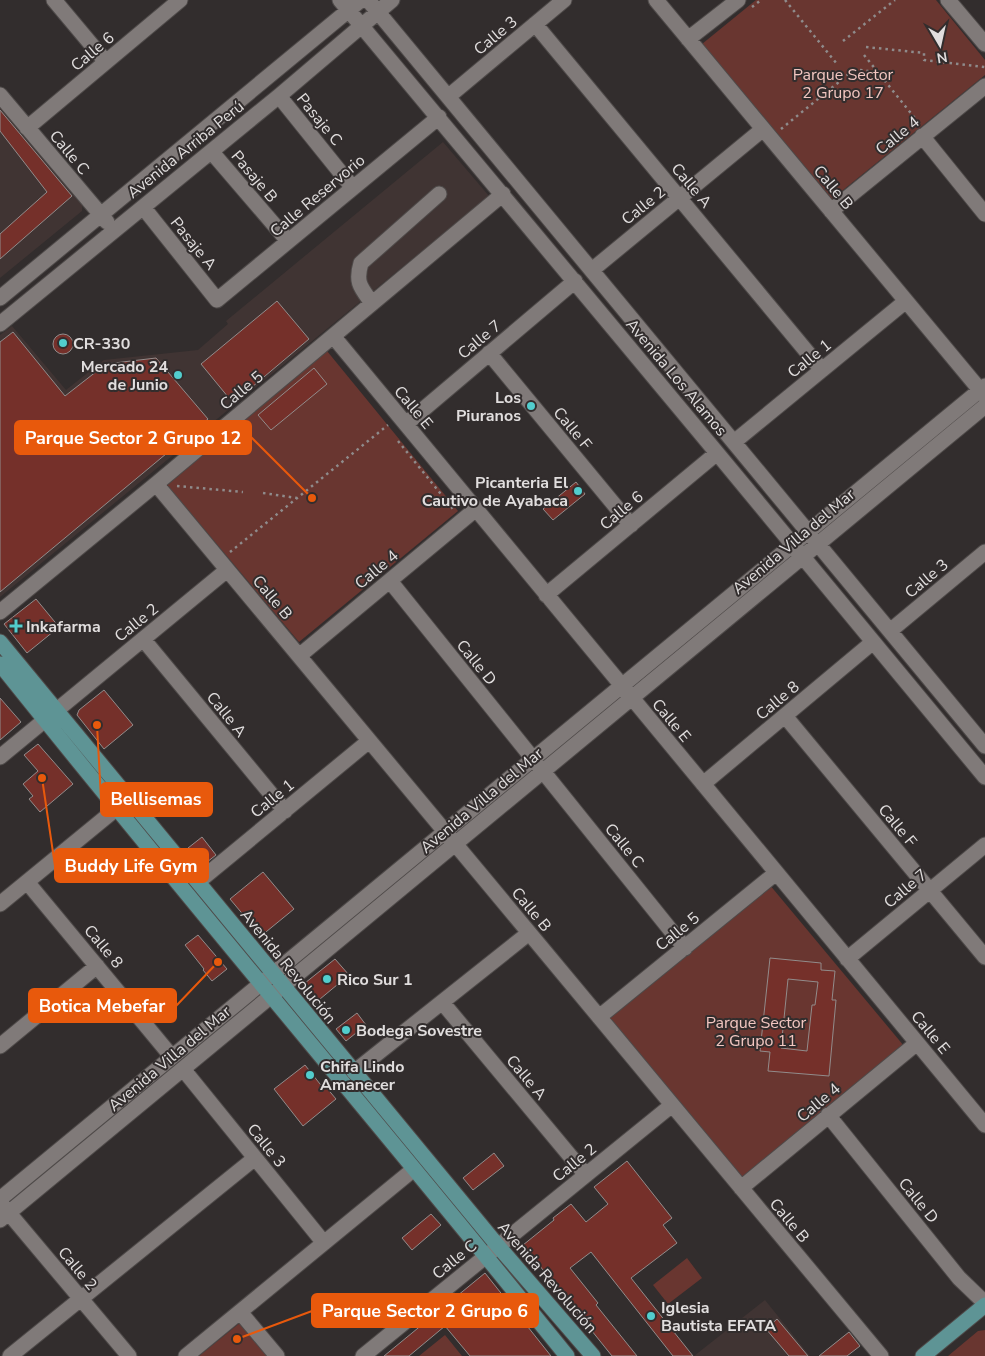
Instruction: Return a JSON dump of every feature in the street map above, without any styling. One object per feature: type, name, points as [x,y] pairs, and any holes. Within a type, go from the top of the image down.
[{"type":"main road","name":"Avenida Revolución","points":[[0,642],[498,1246],[593,1356]]},
{"type":"main road","name":"Avenida Revolución","points":[[0,664],[567,1356]]},
{"type":"main road","points":[[923,1356],[985,1304]]},
{"type":"street","points":[[54,0],[106,62]]},
{"type":"street","name":"Calle 6","points":[[27,128],[180,0]]},
{"type":"street","name":"Avenida Arriba Perú","points":[[0,298],[101,214],[344,5],[360,0]]},
{"type":"street","name":"Avenida Arriba Perú","points":[[0,324],[361,26],[373,6],[392,0]]},
{"type":"street","name":"Calle 3","points":[[449,96],[564,0]]},
{"type":"street","name":"Calle B","points":[[656,0],[983,391]]},
{"type":"street","points":[[948,0],[985,44]]},
{"type":"street","name":"Avenida Los Alamos","points":[[344,5],[503,194],[985,777]]},
{"type":"street","name":"Avenida Los Alamos","points":[[373,6],[985,746]]},
{"type":"street","points":[[688,39],[742,6]]},
{"type":"street","name":"Calle A","points":[[535,24],[822,370]]},
{"type":"street","name":"Calle 4","points":[[831,211],[985,86]]},
{"type":"street","name":"Calle C","points":[[0,95],[101,214],[113,231]]},
{"type":"street","name":"Pasaje C","points":[[278,96],[353,188]]},
{"type":"street","name":"Calle Reservorio","points":[[217,300],[439,117]]},
{"type":"street","name":"Calle 2","points":[[592,270],[679,198],[766,133]]},
{"type":"street","points":[[925,135],[985,214]]},
{"type":"street","name":"Pasaje B","points":[[216,157],[288,242]]},
{"type":"street","points":[[372,304],[358,282],[361,264],[439,194]]},
{"type":"street","name":"Calle 5","points":[[0,612],[503,194]]},
{"type":"street","name":"Pasaje A","points":[[143,207],[217,300]]},
{"type":"street","name":"Calle 7","points":[[402,420],[489,353],[575,281]]},
{"type":"street","name":"Calle 1","points":[[734,442],[906,301]]},
{"type":"street","name":"Calle E","points":[[333,336],[985,1125]]},
{"type":"street","name":"Calle F","points":[[489,353],[631,525]]},
{"type":"street","name":"Avenida Villa del Mar","points":[[2,1208],[183,1069],[455,844],[621,685],[792,544],[983,391]]},
{"type":"street","name":"Avenida Villa del Mar","points":[[2,1208],[172,1057],[445,832],[631,697],[985,406]]},
{"type":"street","name":"Calle 6","points":[[546,595],[717,453]]},
{"type":"street","name":"Calle B","points":[[156,484],[880,1356]]},
{"type":"street","name":"Calle 4","points":[[299,656],[476,509]]},
{"type":"street","name":"Calle 3","points":[[890,631],[982,560]]},
{"type":"street","name":"Calle 2","points":[[45,720],[143,639],[223,565]]},
{"type":"street","name":"Calle D","points":[[390,581],[538,765]]},
{"type":"street","name":"Calle A","points":[[143,639],[285,811]]},
{"type":"street","name":"Calle 8","points":[[703,784],[873,642]]},
{"type":"street","name":"Calle F","points":[[785,716],[985,957]]},
{"type":"street","points":[[0,757],[45,720]]},
{"type":"street","name":"Calle 1","points":[[198,882],[369,741]]},
{"type":"street","name":"Calle C","points":[[538,765],[685,948]]},
{"type":"street","points":[[0,904],[117,808]]},
{"type":"street","name":"Calle 7","points":[[847,958],[985,845]]},
{"type":"street","name":"Calle 5","points":[[599,1017],[776,873]]},
{"type":"street","name":"Calle 8","points":[[27,882],[172,1057]]},
{"type":"street","points":[[354,1072],[529,933]]},
{"type":"street","points":[[0,1046],[97,966]]},
{"type":"street","name":"Calle A","points":[[442,1002],[586,1175]]},
{"type":"street","name":"Calle 4","points":[[741,1188],[917,1042]]},
{"type":"street","name":"Calle 3","points":[[183,1069],[324,1243]]},
{"type":"street","name":"Calle 2","points":[[498,1246],[672,1105]]},
{"type":"street","name":"Calle D","points":[[828,1116],[959,1278],[985,1304]]},
{"type":"street","points":[[10,1356],[255,1158]]},
{"type":"street","points":[[186,1356],[414,1169]]},
{"type":"street","name":"Calle 2","points":[[2,1208],[129,1356]]},
{"type":"street","name":"Calle C","points":[[363,1356],[498,1246]]},
{"type":"street","points":[[240,1312],[277,1356]]},
{"type":"path","points":[[742,6],[761,0]]},
{"type":"path","points":[[785,0],[837,64]]},
{"type":"path","points":[[842,41],[895,0]]},
{"type":"path","points":[[866,47],[924,53],[924,60],[985,67]]},
{"type":"path","points":[[864,55],[925,135]]},
{"type":"path","points":[[766,133],[855,69]]},
{"type":"path","points":[[860,70],[877,72]]},
{"type":"path","points":[[223,565],[297,498],[402,420]]},
{"type":"path","points":[[393,434],[454,510]]},
{"type":"path","points":[[156,484],[243,492]]},
{"type":"path","points":[[263,493],[297,498]]},
{"type":"shaded area","points":[[0,99],[83,198],[82,211],[0,278]]},
{"type":"shaded area","name":"Mercado 24 de Junio","points":[[443,142],[489,196],[0,597],[0,335],[12,326],[66,390],[104,360],[198,350],[228,324],[226,321]]},
{"type":"shaded area","points":[[765,1300],[810,1356],[694,1356]]},
{"type":"green space","name":"Parque Sector 2 Grupo 17","points":[[756,0],[936,0],[985,60],[985,75],[832,199],[702,44]]},
{"type":"green space","points":[[327,351],[458,511],[299,642],[167,485]]},
{"type":"green space","name":"Parque Sector 2 Grupo 11","points":[[769,884],[904,1046],[742,1179],[608,1019]]},
{"type":"green space","points":[[687,1258],[702,1278],[668,1304],[653,1285]]},
{"type":"green space","points":[[241,1322],[268,1356],[199,1356]]},
{"type":"green space","points":[[985,1330],[985,1356],[948,1356],[978,1331]]},
{"type":"green space","points":[[445,1335],[462,1356],[419,1356]]},
{"type":"building","points":[[0,110],[72,196],[0,259],[0,234],[47,192],[0,131]]},
{"type":"building","points":[[277,301],[309,339],[233,403],[201,364]]},
{"type":"building","points":[[13,332],[65,396],[106,364],[156,358],[208,419],[0,592],[0,342]]},
{"type":"building","name":"CR-330","points":[[63,334],[70,337],[73,344],[70,351],[63,354],[56,351],[53,344],[56,337]]},
{"type":"building","points":[[314,368],[327,384],[271,430],[258,415]]},
{"type":"building","points":[[576,482],[585,494],[553,520],[543,509]]},
{"type":"building","points":[[36,599],[59,627],[27,653],[4,624]]},
{"type":"building","points":[[104,690],[133,725],[104,749],[77,715],[79,710]]},
{"type":"building","points":[[0,698],[21,722],[0,740]]},
{"type":"building","points":[[38,744],[73,784],[40,812],[29,799],[33,796],[23,784],[38,771],[24,755]]},
{"type":"building","points":[[202,837],[216,855],[202,866],[188,848]]},
{"type":"building","points":[[263,872],[294,909],[261,936],[230,899]]},
{"type":"building","points":[[198,935],[227,969],[212,981],[185,945]]},
{"type":"building","points":[[770,958],[821,963],[821,970],[835,971],[832,1000],[836,1000],[829,1076],[768,1071],[770,1052],[760,1051]],"holes":[[[788,979],[818,982],[815,1005],[812,1005],[807,1051],[781,1048]]]},
{"type":"building","name":"Rico Sur 1","points":[[335,959],[349,975],[314,1004],[303,990],[305,983]]},
{"type":"building","points":[[357,1013],[366,1025],[346,1041],[336,1029]]},
{"type":"building","points":[[305,1065],[324,1089],[326,1087],[336,1099],[303,1126],[274,1089]]},
{"type":"building","points":[[494,1153],[504,1166],[473,1190],[463,1178]]},
{"type":"building","points":[[627,1161],[672,1218],[663,1225],[677,1243],[631,1278],[693,1356],[673,1356],[591,1252],[570,1268],[598,1303],[596,1305],[637,1356],[612,1356],[523,1245],[571,1204],[586,1222],[608,1204],[594,1187]]},
{"type":"building","points":[[431,1214],[441,1225],[412,1250],[402,1238]]},
{"type":"building","points":[[485,1273],[551,1356],[470,1356],[445,1326],[409,1356],[384,1356]]},
{"type":"building","points":[[777,1319],[808,1356],[789,1356],[766,1329]]},
{"type":"building","points":[[849,1332],[860,1346],[847,1356],[819,1356]]},
{"type":"place","name":"CR-330","points":[[63,343]]},
{"type":"place","name":"Mercado 24 de Junio","points":[[178,375]]},
{"type":"place","name":"Los Piuranos","points":[[531,406]]},
{"type":"place","name":"Picanteria El Cautivo de Ayabaca","points":[[578,491]]},
{"type":"place","name":"Parque Sector 2 Grupo 12","points":[[312,498]]},
{"type":"place","name":"Inkafarma","points":[[16,626]]},
{"type":"place","name":"Bellisemas","points":[[97,725]]},
{"type":"place","name":"Buddy Life Gym","points":[[42,778]]},
{"type":"place","name":"Botica Mebefar","points":[[218,962]]},
{"type":"place","name":"Rico Sur 1","points":[[327,979]]},
{"type":"place","name":"Bodega Sovestre","points":[[346,1030]]},
{"type":"place","name":"Chifa Lindo Amanecer","points":[[310,1075]]},
{"type":"place","name":"Iglesia Bautista EFATA","points":[[651,1316]]},
{"type":"place","name":"Parque Sector 2 Grupo 6","points":[[237,1339]]}]
